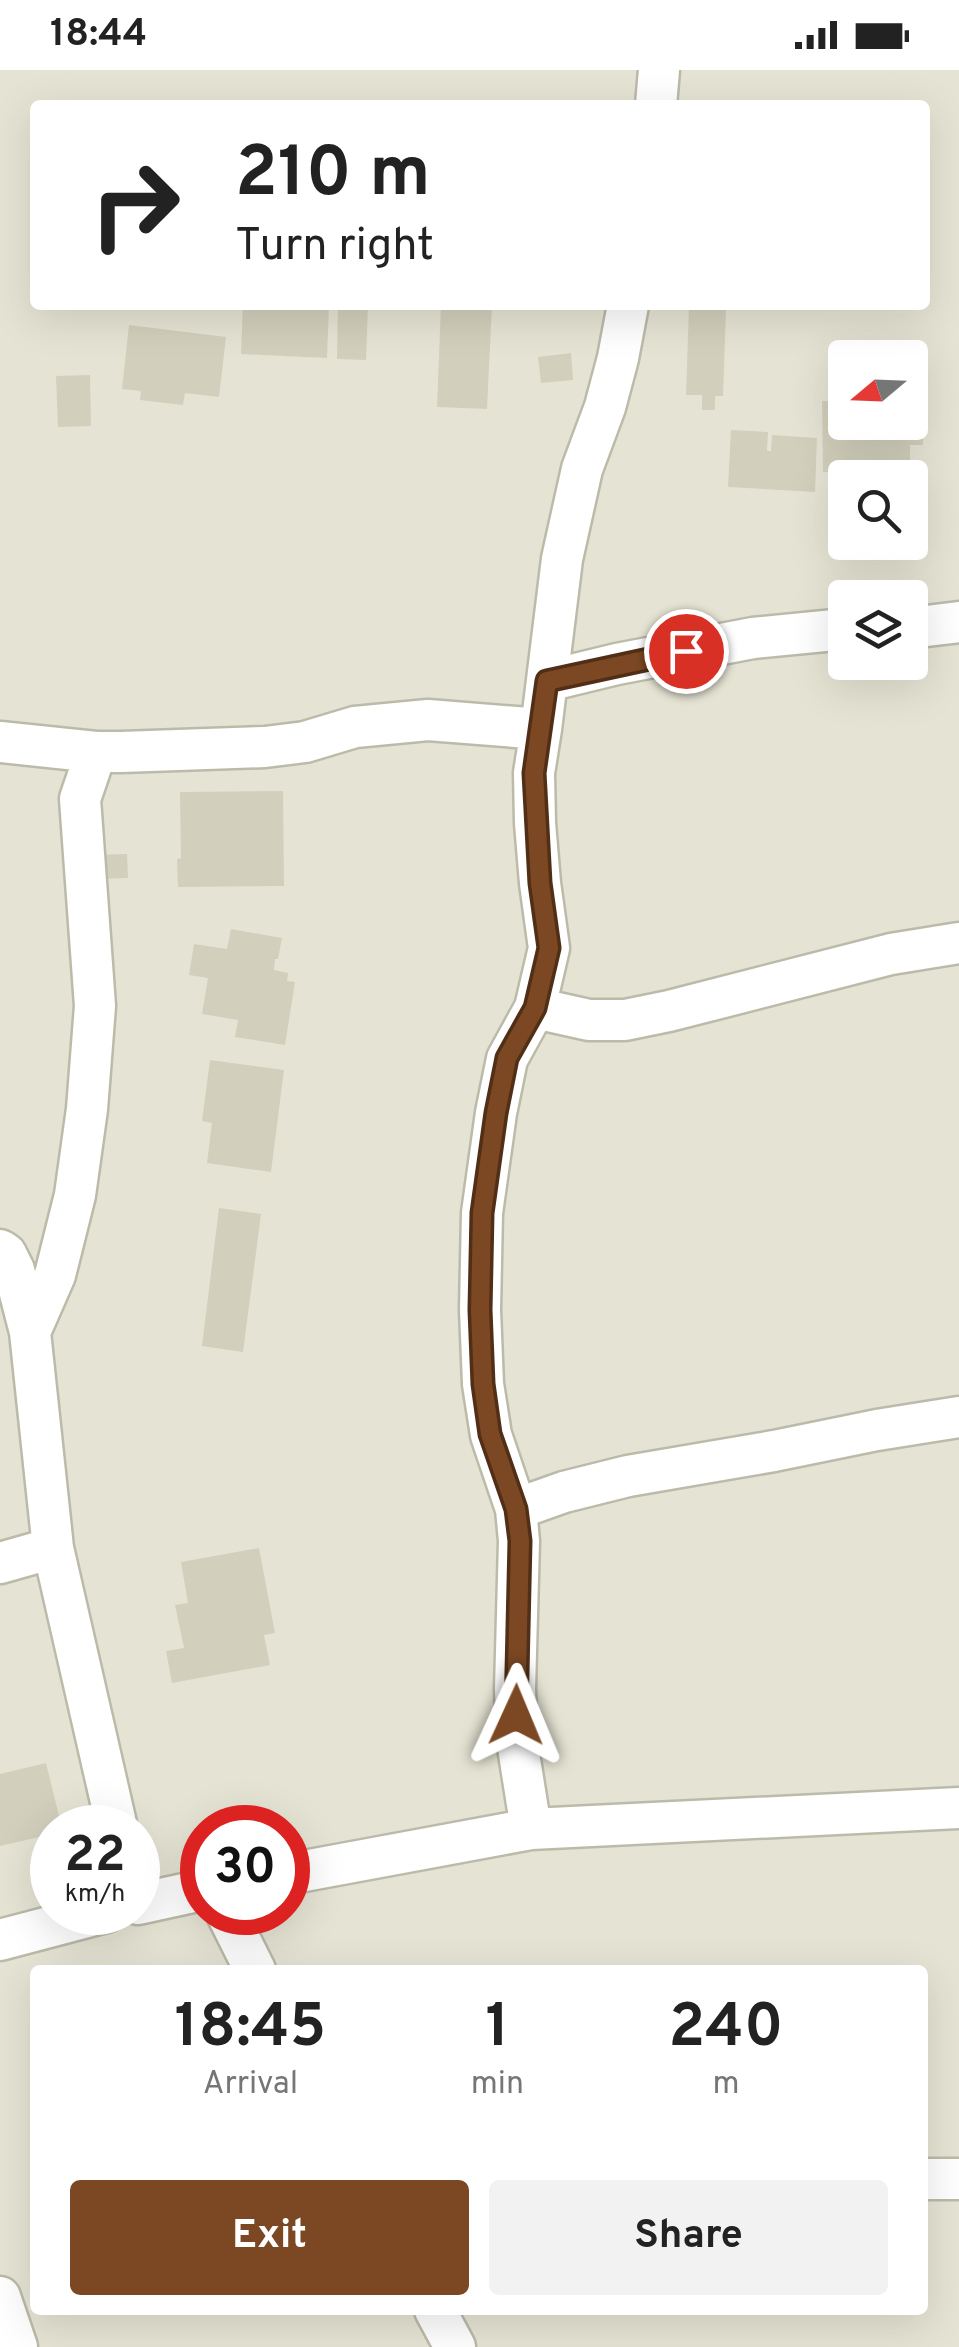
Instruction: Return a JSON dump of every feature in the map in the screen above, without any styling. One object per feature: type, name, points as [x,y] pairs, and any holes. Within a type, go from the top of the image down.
[{"type":"street","points":[[656,100],[659,70]]},
{"type":"street","points":[[531,1828],[516,1741],[520,1541],[516,1509],[490,1434],[483,1384],[482,1213],[507,1058],[535,1008],[549,948],[540,883],[534,773],[562,558],[582,469],[618,358],[627,310]]},
{"type":"street","points":[[928,626],[959,622]]},
{"type":"street","points":[[547,681],[754,638],[828,631]]},
{"type":"street","points":[[0,742],[96,752],[265,748],[305,742],[355,727],[428,720],[541,729]]},
{"type":"street","points":[[30,1332],[55,1275],[75,1194],[86,1109],[96,1006],[80,800],[96,752]]},
{"type":"street","points":[[535,1008],[589,1020],[625,1020],[891,954],[959,943]]},
{"type":"street","points":[[0,1250],[14,1270],[30,1332],[53,1548],[112,1805]]},
{"type":"street","points":[[516,1509],[628,1476],[959,1417]]},
{"type":"street","points":[[0,1563],[53,1548]]},
{"type":"street","points":[[310,1870],[531,1828],[959,1808]]},
{"type":"street","points":[[0,1940],[30,1932]]},
{"type":"street","points":[[238,1935],[253,1965]]},
{"type":"street","points":[[928,2180],[959,2179]]},
{"type":"street","points":[[0,2296],[16,2347]]},
{"type":"street","points":[[438,2315],[455,2347]]},
{"type":"shaded area","points":[[0,70],[959,70],[959,2347],[0,2347]]},
{"type":"building","points":[[243,310],[329,310],[327,358],[241,354]]},
{"type":"building","points":[[338,310],[368,310],[366,360],[337,359]]},
{"type":"building","points":[[441,310],[492,310],[487,409],[437,407]]},
{"type":"building","points":[[689,310],[726,310],[723,396],[715,396],[715,410],[702,410],[702,395],[686,395]]},
{"type":"building","points":[[129,325],[226,337],[219,397],[185,393],[183,405],[140,400],[141,391],[122,389]]},
{"type":"building","points":[[571,353],[573,380],[541,383],[538,357]]},
{"type":"building","points":[[90,375],[91,426],[58,427],[56,376]]},
{"type":"building","points":[[822,401],[828,401],[828,440],[923,440],[923,445],[910,445],[910,460],[828,460],[828,472],[823,472]]},
{"type":"building","points":[[731,430],[768,432],[767,451],[771,451],[772,435],[817,438],[815,492],[728,487]]},
{"type":"building","points":[[283,791],[284,886],[178,887],[180,792]]},
{"type":"building","points":[[127,854],[128,878],[98,879],[96,855]]},
{"type":"building","points":[[231,929],[282,938],[274,970],[288,973],[287,981],[295,982],[285,1045],[235,1037],[238,1020],[202,1014],[208,978],[189,975],[194,944],[227,949]]},
{"type":"building","points":[[210,1060],[284,1070],[271,1172],[207,1163],[212,1123],[202,1121]]},
{"type":"building","points":[[219,1208],[261,1214],[243,1352],[202,1346]]},
{"type":"building","points":[[259,1548],[275,1633],[264,1635],[270,1665],[172,1683],[166,1651],[184,1648],[175,1605],[188,1603],[181,1562]]},
{"type":"building","points":[[46,1763],[56,1805],[30,1805],[30,1839],[0,1846],[0,1774]]},
{"type":"route","points":[[516,1715],[520,1541],[516,1509],[490,1434],[483,1384],[482,1213],[507,1058],[535,1008],[549,948],[540,883],[534,773],[547,681],[686,651]]}]
